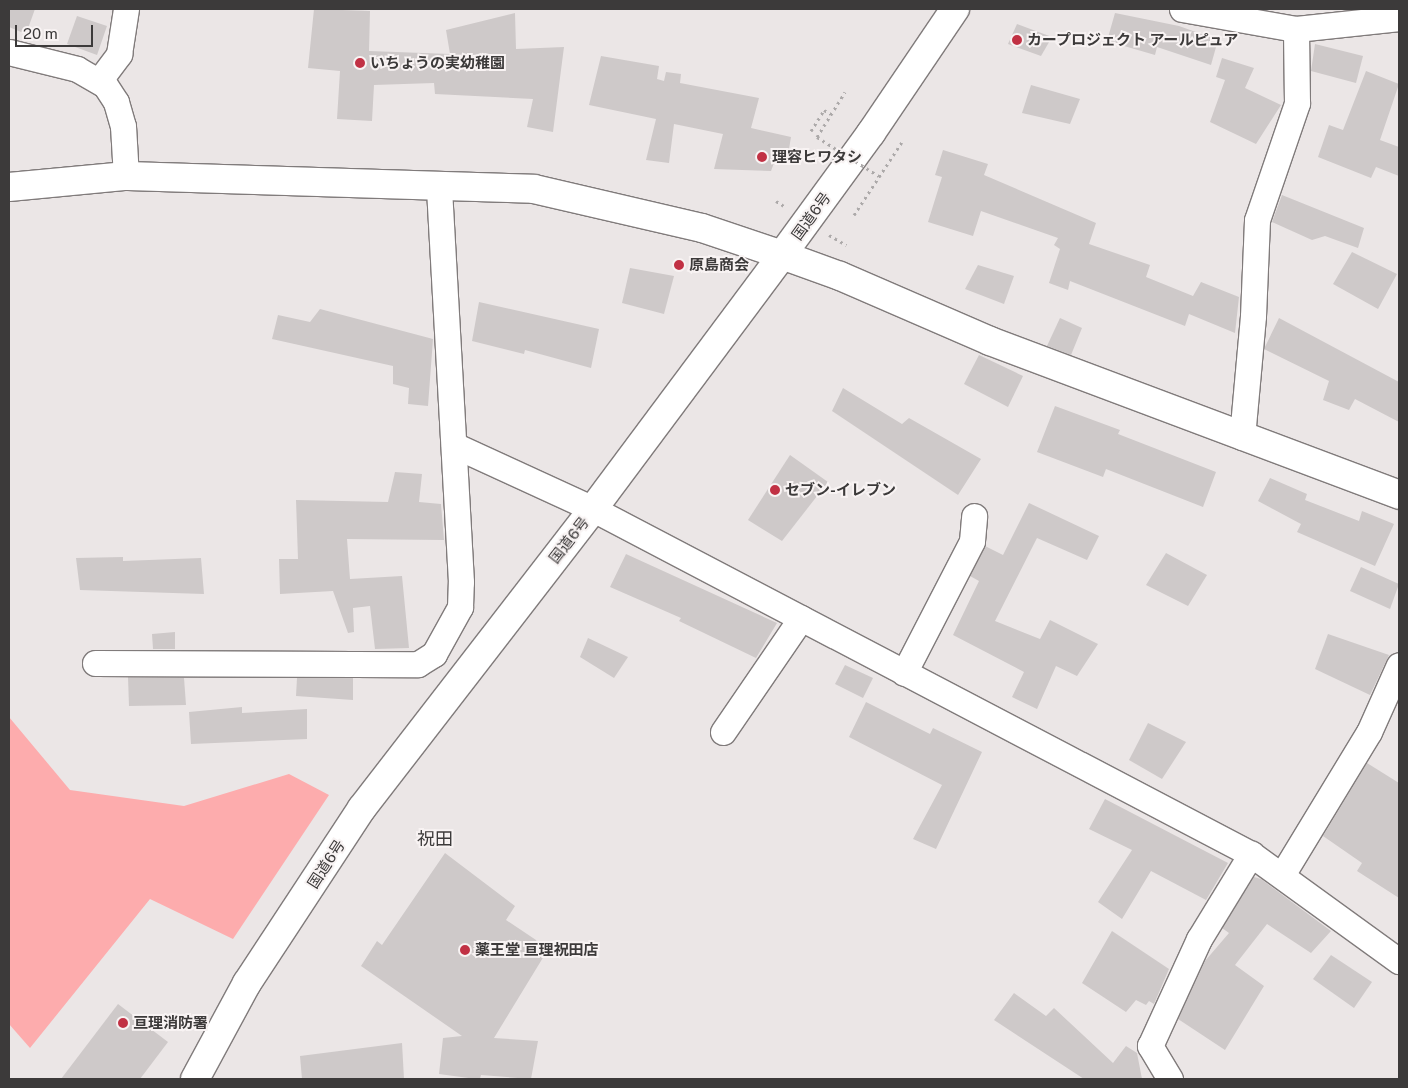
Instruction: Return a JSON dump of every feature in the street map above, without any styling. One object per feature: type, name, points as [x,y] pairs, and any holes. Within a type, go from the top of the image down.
[{"type":"main road","name":"国道6号","points":[[195,1079],[247,983],[362,808],[593,509],[782,255],[871,133],[955,9]]},
{"type":"main road","points":[[9,187],[126,176],[534,190],[702,228],[782,255],[840,276],[990,341],[1399,495]]},
{"type":"street","points":[[99,82],[119,54],[126,9]]},
{"type":"street","points":[[1182,9],[1296,29],[1399,18]]},
{"type":"street","points":[[1242,437],[1253,316],[1257,220],[1296,103],[1296,29]]},
{"type":"street","points":[[9,52],[77,69],[105,85],[116,102],[123,126],[126,176]]},
{"type":"street","points":[[95,663],[418,664],[434,654],[460,607],[454,445],[439,186]]},
{"type":"street","points":[[454,445],[593,509],[1251,854],[1399,961]]},
{"type":"street","points":[[904,673],[972,541],[974,516]]},
{"type":"street","points":[[723,732],[801,618]]},
{"type":"street","points":[[1282,875],[1369,732],[1399,665]]},
{"type":"street","points":[[1170,1079],[1150,1046],[1199,939],[1251,854]]},
{"type":"path","points":[[845,92],[817,137],[879,176]]},
{"type":"path","points":[[811,131],[824,110],[831,114]]},
{"type":"path","points":[[854,215],[902,142]]},
{"type":"shaded area","points":[[9,717],[70,790],[184,806],[289,774],[329,795],[233,939],[150,899],[30,1048],[9,1024]]},
{"type":"building","points":[[9,9],[35,9],[26,34],[9,27]]},
{"type":"building","points":[[314,9],[370,11],[369,51],[450,54],[446,30],[515,13],[516,49],[564,47],[553,132],[527,127],[533,99],[435,94],[434,83],[374,85],[372,121],[337,119],[340,71],[308,68]]},
{"type":"building","points":[[1115,13],[1179,26],[1218,40],[1211,65],[1157,47],[1155,55],[1107,41]]},
{"type":"building","points":[[77,16],[107,26],[97,55],[67,44]]},
{"type":"building","points":[[1017,24],[1052,37],[1041,56],[1008,44]]},
{"type":"building","points":[[1315,44],[1363,56],[1356,83],[1311,71]]},
{"type":"building","points":[[601,56],[659,66],[657,79],[664,81],[666,72],[681,74],[680,83],[759,98],[751,128],[791,137],[787,161],[774,163],[771,171],[714,169],[723,134],[674,124],[669,163],[646,160],[656,119],[589,105]]},
{"type":"building","points":[[1222,58],[1254,68],[1245,88],[1281,105],[1256,144],[1210,122],[1225,80],[1216,77]]},
{"type":"building","points":[[1366,71],[1399,84],[1380,140],[1399,147],[1399,176],[1376,167],[1371,178],[1318,157],[1329,125],[1343,130]]},
{"type":"building","points":[[1031,85],[1080,99],[1070,124],[1022,113]]},
{"type":"building","points":[[943,150],[988,164],[984,175],[1096,223],[1089,244],[1150,265],[1146,277],[1193,296],[1201,282],[1239,297],[1235,333],[1189,314],[1185,326],[1070,281],[1068,290],[1049,283],[1060,249],[1054,245],[1058,238],[981,211],[973,236],[928,222],[942,177],[935,175]]},
{"type":"building","points":[[1282,195],[1364,228],[1358,248],[1325,236],[1312,240],[1272,222]]},
{"type":"building","points":[[1352,252],[1397,274],[1378,309],[1333,284]]},
{"type":"building","points":[[978,265],[1014,276],[1004,304],[965,289]]},
{"type":"building","points":[[630,268],[674,276],[664,314],[622,303]]},
{"type":"building","points":[[479,302],[599,329],[591,368],[525,350],[524,354],[472,341]]},
{"type":"building","points":[[320,309],[433,339],[428,406],[408,404],[409,388],[393,384],[393,366],[272,339],[278,315],[310,322]]},
{"type":"building","points":[[1060,318],[1082,328],[1071,355],[1047,346]]},
{"type":"building","points":[[1279,318],[1399,382],[1399,422],[1355,399],[1349,410],[1323,400],[1329,381],[1264,349]]},
{"type":"building","points":[[979,355],[1023,376],[1008,407],[964,384]]},
{"type":"building","points":[[843,388],[902,424],[909,418],[981,459],[958,495],[832,411]]},
{"type":"building","points":[[1055,406],[1120,430],[1118,434],[1216,472],[1203,507],[1106,469],[1103,477],[1037,452]]},
{"type":"building","points":[[790,455],[828,482],[782,541],[748,520]]},
{"type":"building","points":[[395,472],[422,474],[419,502],[441,504],[444,540],[347,539],[350,579],[402,576],[409,648],[375,649],[370,606],[353,608],[354,632],[348,633],[333,591],[280,594],[279,559],[298,559],[296,500],[388,502]]},
{"type":"building","points":[[1270,478],[1307,494],[1305,500],[1359,521],[1362,511],[1394,524],[1375,566],[1297,532],[1301,524],[1258,501]]},
{"type":"building","points":[[1029,503],[1099,536],[1087,560],[1037,538],[995,621],[1040,639],[1050,620],[1098,644],[1077,676],[1056,666],[1037,709],[1012,697],[1024,672],[953,635],[979,581],[970,576],[985,546],[1003,555]]},
{"type":"building","points":[[1166,553],[1207,575],[1188,606],[1146,585]]},
{"type":"building","points":[[626,554],[777,623],[756,658],[679,621],[681,618],[610,587]]},
{"type":"building","points":[[123,557],[123,561],[201,558],[204,594],[80,590],[76,558]]},
{"type":"building","points":[[1361,567],[1399,584],[1390,609],[1350,591]]},
{"type":"building","points":[[175,632],[175,649],[153,649],[152,634]]},
{"type":"building","points":[[1328,634],[1389,655],[1370,695],[1315,669]]},
{"type":"building","points":[[588,638],[628,657],[614,678],[580,657]]},
{"type":"building","points":[[845,665],[873,678],[863,698],[835,684]]},
{"type":"building","points":[[128,677],[184,678],[186,705],[129,706]]},
{"type":"building","points":[[297,678],[353,678],[353,700],[296,696]]},
{"type":"building","points":[[866,702],[930,734],[933,728],[982,752],[936,849],[913,839],[942,785],[849,737]]},
{"type":"building","points":[[242,707],[242,713],[307,709],[307,739],[191,744],[189,712]]},
{"type":"building","points":[[1148,723],[1186,742],[1162,779],[1129,760]]},
{"type":"building","points":[[1367,763],[1399,783],[1399,898],[1357,871],[1362,863],[1323,836]]},
{"type":"building","points":[[1105,799],[1228,863],[1206,900],[1151,871],[1122,919],[1098,902],[1132,850],[1089,829]]},
{"type":"building","points":[[445,853],[515,906],[506,920],[536,940],[544,956],[494,1038],[538,1041],[531,1079],[481,1075],[480,1079],[476,1079],[439,1074],[443,1038],[462,1036],[361,966],[377,941],[382,945]]},
{"type":"building","points":[[1254,877],[1261,879],[1331,931],[1311,953],[1267,924],[1235,965],[1264,986],[1225,1050],[1178,1019],[1205,961],[1229,933],[1222,928]]},
{"type":"building","points":[[1112,931],[1169,969],[1154,1004],[1149,1001],[1146,1005],[1136,1000],[1126,1012],[1082,983]]},
{"type":"building","points":[[1331,955],[1372,982],[1354,1008],[1313,979]]},
{"type":"building","points":[[1014,993],[1046,1016],[1054,1008],[1113,1063],[1126,1046],[1137,1053],[1142,1079],[1084,1079],[994,1020]]},
{"type":"building","name":"亘理消防署","points":[[118,1004],[168,1042],[140,1079],[61,1079]]},
{"type":"building","points":[[402,1043],[404,1079],[302,1079],[300,1056]]},
{"type":"place","name":"カープロジェクト アールピュア","points":[[1017,40]]},
{"type":"place","name":"いちょうの実幼稚園","points":[[360,63]]},
{"type":"place","name":"理容ヒワタシ","points":[[762,157]]},
{"type":"place","name":"原島商会","points":[[679,265]]},
{"type":"place","name":"セブン-イレブン","points":[[775,490]]},
{"type":"place","name":"薬王堂 亘理祝田店","points":[[465,950]]},
{"type":"place","name":"亘理消防署","points":[[123,1023]]},
{"type":"district","name":"祝田","points":[[435,839]]}]
